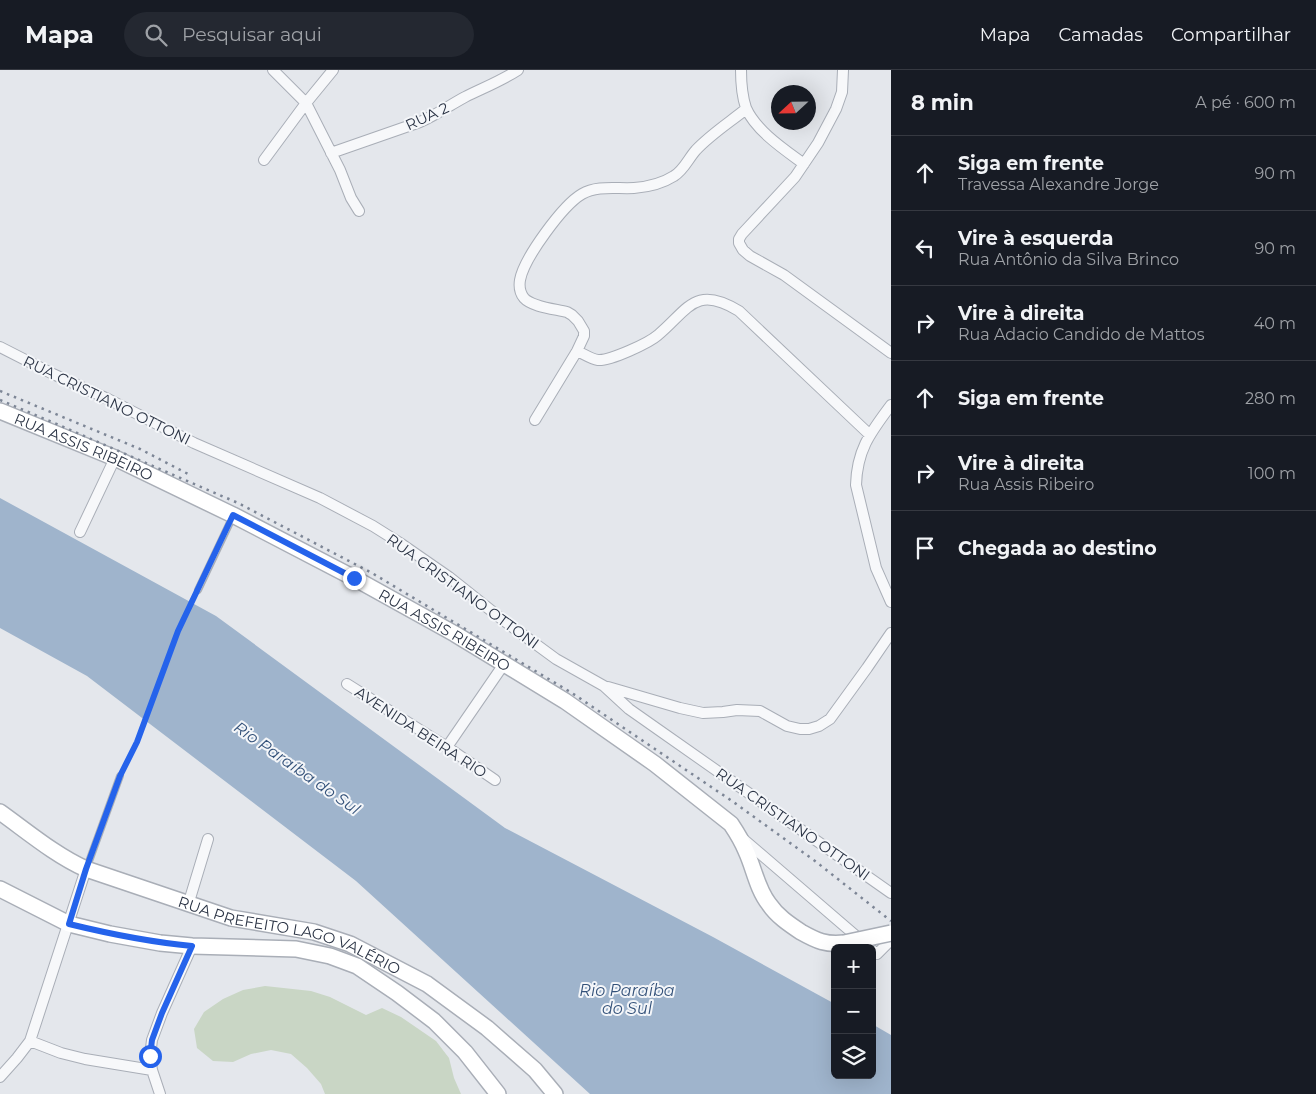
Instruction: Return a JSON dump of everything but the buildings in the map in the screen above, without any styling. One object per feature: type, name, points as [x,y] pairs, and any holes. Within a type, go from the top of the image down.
[{"type":"street","points":[[272,70],[306,103],[359,211]]},
{"type":"street","points":[[264,160],[306,103],[334,70]]},
{"type":"street","name":"RUA 2","points":[[331,153],[420,122],[518,70]]},
{"type":"street","points":[[741,70],[746,109],[756,124],[779,146],[804,164]]},
{"type":"street","points":[[843,70],[842,92],[836,109],[818,143],[795,178],[742,234],[739,239],[740,247],[750,256],[784,275],[891,353]]},
{"type":"street","points":[[535,420],[577,351],[584,336],[584,331],[578,321],[567,312],[530,303],[524,298],[521,293],[520,279],[526,262],[572,200],[589,190],[635,188],[652,185],[674,176],[682,170],[695,151],[746,109]]},
{"type":"street","points":[[577,351],[598,360],[610,358],[636,348],[654,338],[692,304],[700,301],[716,300],[727,303],[739,310],[869,434]]},
{"type":"street","name":"RUA CRISTIANO OTTONI","points":[[0,347],[194,443],[320,498],[373,526],[449,577],[556,659],[604,686],[649,724],[891,894]]},
{"type":"street","points":[[891,405],[869,434],[856,472],[856,485],[876,568],[891,602]]},
{"type":"street","name":"RUA ASSIS RIBEIRO","points":[[0,411],[115,458],[233,515],[354,578],[455,634],[565,701],[655,764],[734,829]]},
{"type":"street","points":[[80,532],[115,458]]},
{"type":"street","points":[[604,686],[703,713],[737,710],[760,711],[787,726],[809,729],[830,719],[891,633]]},
{"type":"street","points":[[447,747],[504,664]]},
{"type":"street","name":"AVENIDA BEIRA RIO","points":[[347,684],[447,747],[495,780]]},
{"type":"street","name":"RUA PREFEITO LAGO VALÉRIO","points":[[0,812],[74,864],[86,869],[231,918],[314,932],[350,944],[377,957],[427,984],[486,1028],[535,1070],[555,1094]]},
{"type":"street","points":[[734,829],[746,851],[763,894],[769,904],[779,916],[795,928],[822,943],[833,944],[890,937]]},
{"type":"street","points":[[734,829],[865,944]]},
{"type":"street","points":[[188,904],[208,839]]},
{"type":"street","points":[[0,1077],[18,1058],[30,1040],[86,869]]},
{"type":"street","points":[[0,889],[69,924],[110,934],[160,943],[192,946],[296,949],[330,956],[357,966],[397,992],[434,1021],[465,1052],[498,1094]]},
{"type":"street","points":[[876,953],[878,954],[890,937]]},
{"type":"street","points":[[160,1094],[152,1070],[150,1056],[152,1040],[192,946]]},
{"type":"street","points":[[30,1040],[85,1059],[152,1070]]},
{"type":"lane","points":[[198,590],[233,515]]},
{"type":"lane","points":[[86,869],[120,776]]},
{"type":"path","points":[[120,776],[137,742],[178,631],[198,590]]},
{"type":"green space","points":[[265,986],[311,991],[330,997],[366,1015],[382,1008],[401,1017],[436,1041],[449,1058],[454,1078],[461,1094],[325,1094],[321,1084],[291,1054],[271,1050],[251,1054],[233,1062],[213,1061],[197,1048],[194,1029],[204,1012],[223,999],[243,990]]},
{"type":"water","name":"Rio Paraíba do Sul","points":[[0,498],[216,616],[505,828],[713,937],[831,1002],[831,1079],[876,1079],[876,1026],[891,1035],[891,1094],[590,1094],[356,881],[87,676],[0,628]]},
{"type":"railway","points":[[0,391],[140,449],[190,475]]},
{"type":"railway","points":[[0,400],[238,503],[372,573],[572,693],[732,801],[815,861],[891,921]]},
{"type":"route","points":[[150,1056],[152,1040],[162,1013],[192,946],[160,943],[69,924],[86,869],[120,776],[137,742],[178,631],[233,515],[354,578]]}]
